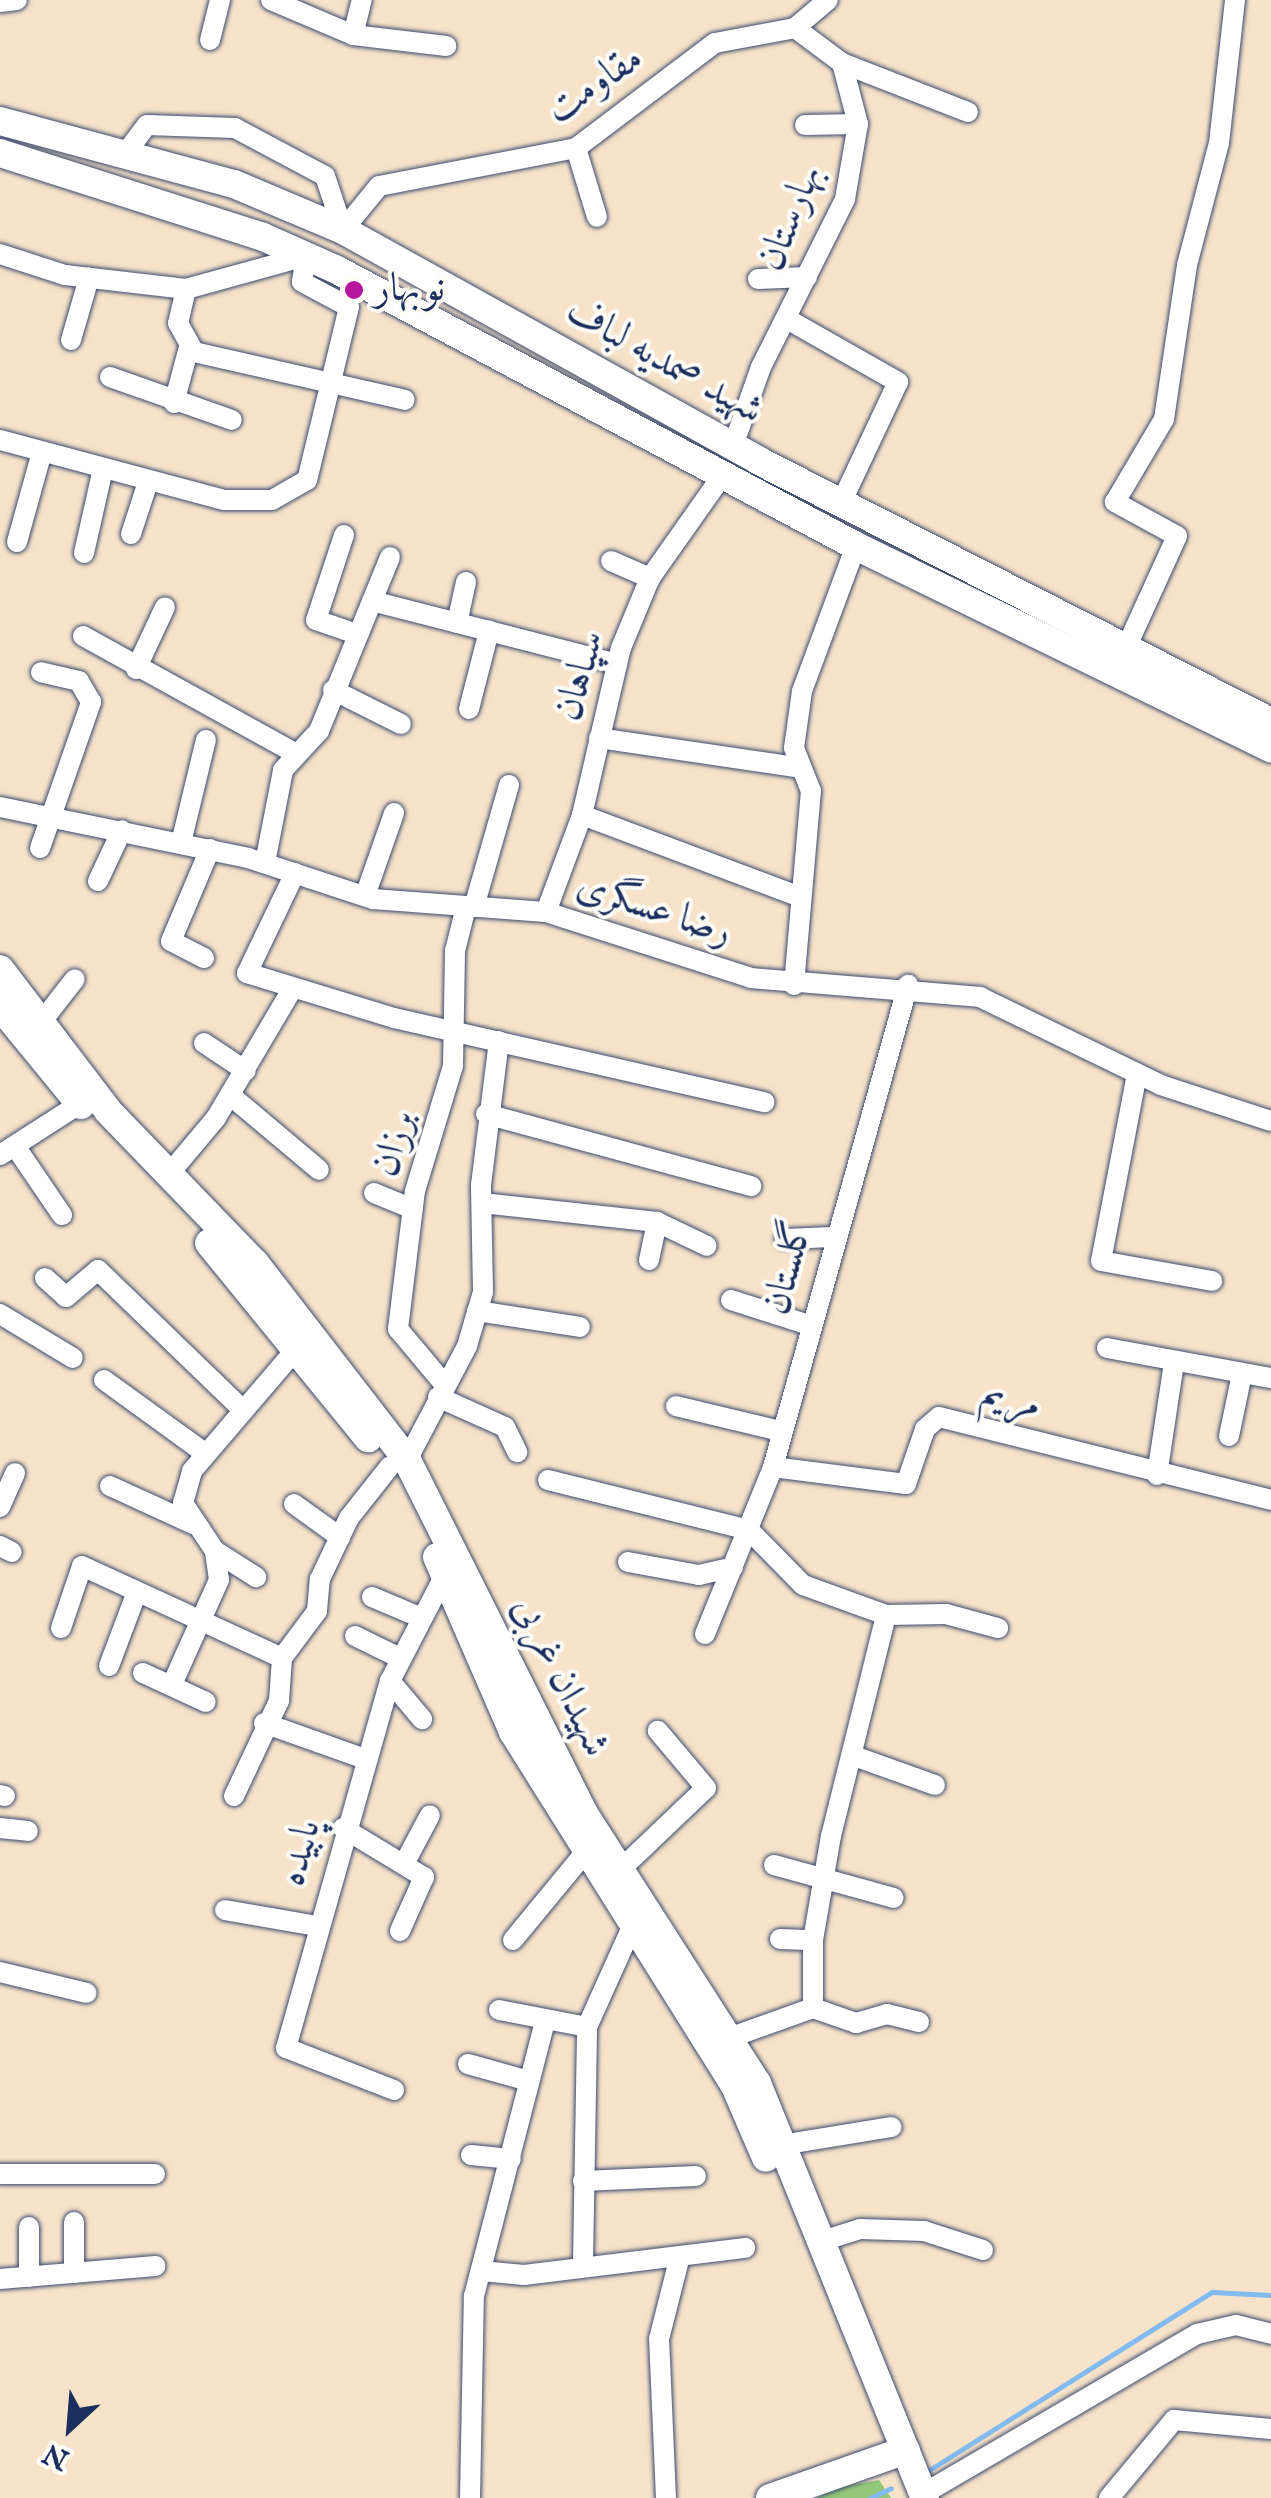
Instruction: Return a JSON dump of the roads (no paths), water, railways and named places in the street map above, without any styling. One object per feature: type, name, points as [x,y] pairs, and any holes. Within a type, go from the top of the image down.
[{"type":"main road","name":"شهید صمدیه لباف","points":[[0,120],[234,184],[344,230],[733,446],[1271,722]]},
{"type":"main road","name":"شهید صمدیه لباف","points":[[0,154],[306,256],[856,546],[1271,748]]},
{"type":"main road","name":"شهیدان غربی","points":[[0,970],[39,1025],[169,1174],[255,1263],[398,1463],[574,1797],[730,2038],[781,2145],[897,2453]]},
{"type":"main road","name":"شهیدان غربی","points":[[0,1006],[79,1104],[398,1463],[513,1732],[584,1854],[736,2086],[917,2497]]},
{"type":"main road","points":[[770,2498],[897,2453]]},
{"type":"street","points":[[0,2],[18,0]]},
{"type":"street","points":[[210,40],[220,0]]},
{"type":"street","points":[[271,0],[353,34],[446,46]]},
{"type":"street","points":[[353,34],[362,0]]},
{"type":"street","points":[[828,0],[796,28],[842,63],[968,112]]},
{"type":"street","points":[[1126,648],[1177,536],[1114,502],[1164,419],[1187,266],[1219,144],[1235,0]]},
{"type":"street","name":"مقاومت","points":[[344,230],[379,186],[576,148],[715,43],[796,28]]},
{"type":"street","name":"بهارستان","points":[[733,446],[786,319],[845,199],[858,124],[842,63]]},
{"type":"street","points":[[805,125],[858,124]]},
{"type":"street","points":[[125,154],[147,125],[235,128],[325,176],[344,230]]},
{"type":"street","points":[[576,148],[597,217]]},
{"type":"street","points":[[0,254],[89,278],[186,289],[306,256],[302,282],[349,307],[307,480],[272,500],[224,500],[102,472],[0,440]]},
{"type":"street","points":[[758,279],[807,277]]},
{"type":"street","points":[[71,340],[89,278]]},
{"type":"street","points":[[174,403],[189,347],[178,323],[186,289]]},
{"type":"street","points":[[786,319],[898,382],[842,503]]},
{"type":"street","points":[[189,347],[405,400]]},
{"type":"street","points":[[110,377],[174,403],[232,420]]},
{"type":"street","points":[[18,542],[42,452]]},
{"type":"street","points":[[84,553],[102,472]]},
{"type":"street","name":"سپاهان","points":[[546,912],[582,815],[617,664],[650,578],[722,476]]},
{"type":"street","points":[[131,534],[148,482]]},
{"type":"street","points":[[344,535],[316,620],[353,633]]},
{"type":"street","points":[[794,984],[811,791],[801,768],[802,691],[856,546]]},
{"type":"street","points":[[265,864],[276,791],[295,753],[319,731],[353,633],[372,601],[390,557]]},
{"type":"street","points":[[611,561],[650,578]]},
{"type":"street","points":[[457,623],[466,582]]},
{"type":"street","points":[[372,601],[617,664]]},
{"type":"street","points":[[136,668],[165,607]]},
{"type":"street","points":[[469,709],[489,631]]},
{"type":"street","points":[[83,636],[295,753]]},
{"type":"street","points":[[40,848],[56,815],[90,702],[78,681],[42,672]]},
{"type":"street","points":[[333,690],[401,724]]},
{"type":"street","points":[[599,738],[801,768]]},
{"type":"street","points":[[182,843],[206,740]]},
{"type":"street","name":"برزان","points":[[442,1391],[398,1329],[414,1209],[454,1066],[453,1028],[470,907],[509,785]]},
{"type":"street","name":"رضا عسگری","points":[[0,807],[56,815],[210,849],[365,896],[546,912],[794,984],[908,985],[980,997],[1137,1074],[1271,1120]]},
{"type":"street","points":[[365,896],[394,813]]},
{"type":"street","points":[[582,815],[800,897]]},
{"type":"street","points":[[98,881],[122,830]]},
{"type":"street","points":[[204,958],[171,941],[210,849]]},
{"type":"street","points":[[295,873],[248,973],[499,1041],[765,1102]]},
{"type":"street","points":[[39,1025],[76,979]]},
{"type":"street","name":"گلستان","points":[[705,1634],[773,1466],[832,1237],[908,985]]},
{"type":"street","points":[[169,1174],[230,1095],[294,988]]},
{"type":"street","points":[[234,1796],[264,1723],[279,1701],[282,1658],[317,1611],[340,1537],[398,1463],[442,1391],[477,1312],[486,1114],[499,1041]]},
{"type":"street","points":[[204,1043],[246,1071]]},
{"type":"street","points":[[1137,1074],[1101,1261],[1212,1281]]},
{"type":"street","points":[[230,1095],[318,1170]]},
{"type":"street","points":[[62,1215],[9,1152],[79,1104]]},
{"type":"street","points":[[486,1114],[752,1186]]},
{"type":"street","points":[[374,1193],[414,1209]]},
{"type":"street","points":[[482,1203],[657,1222],[707,1246]]},
{"type":"street","points":[[649,1260],[657,1222]]},
{"type":"street","points":[[785,1239],[832,1237]]},
{"type":"street","points":[[46,1278],[66,1297],[98,1270],[240,1407]]},
{"type":"street","points":[[732,1300],[810,1325]]},
{"type":"street","points":[[477,1312],[580,1327]]},
{"type":"street","points":[[0,1314],[73,1358]]},
{"type":"street","points":[[256,1577],[215,1550],[193,1524],[184,1502],[206,1453],[240,1407],[296,1348]]},
{"type":"street","points":[[1107,1348],[1271,1378]]},
{"type":"street","points":[[1157,1475],[1174,1362]]},
{"type":"street","points":[[1229,1436],[1242,1374]]},
{"type":"street","points":[[104,1380],[206,1453]]},
{"type":"street","points":[[442,1391],[505,1427],[517,1452]]},
{"type":"street","points":[[676,1406],[780,1431]]},
{"type":"street","name":"مریم","points":[[773,1466],[906,1484],[928,1423],[940,1417],[1157,1475],[1271,1500]]},
{"type":"street","points":[[0,1507],[15,1472]]},
{"type":"street","points":[[548,1480],[749,1530],[803,1585],[886,1615],[946,1614],[998,1628]]},
{"type":"street","points":[[110,1486],[193,1524]]},
{"type":"street","points":[[294,1504],[340,1537]]},
{"type":"street","points":[[174,1680],[219,1580],[215,1550]]},
{"type":"street","points":[[628,1562],[699,1574],[734,1567]]},
{"type":"street","points":[[62,1628],[82,1566],[135,1597],[282,1658]]},
{"type":"street","name":"پابیده","points":[[394,2090],[286,2048],[343,1828],[390,1680],[445,1575]]},
{"type":"street","points":[[109,1666],[135,1597]]},
{"type":"street","points":[[372,1597],[422,1618]]},
{"type":"street","points":[[813,2008],[813,1940],[886,1615]]},
{"type":"street","points":[[355,1636],[400,1658]]},
{"type":"street","points":[[143,1673],[174,1680],[206,1702]]},
{"type":"street","points":[[390,1680],[422,1719]]},
{"type":"street","points":[[264,1723],[365,1759]]},
{"type":"street","points":[[621,1869],[706,1788],[658,1731]]},
{"type":"street","points":[[854,1756],[935,1785]]},
{"type":"street","points":[[404,1864],[430,1815]]},
{"type":"street","points":[[0,1828],[28,1831]]},
{"type":"street","points":[[343,1828],[424,1876],[400,1930]]},
{"type":"street","points":[[513,1940],[584,1854]]},
{"type":"street","points":[[774,1865],[894,1898]]},
{"type":"street","points":[[225,1910],[318,1926]]},
{"type":"street","points":[[583,2262],[587,2026],[632,1927]]},
{"type":"street","points":[[780,1940],[813,1940]]},
{"type":"street","points":[[0,1972],[86,1993]]},
{"type":"street","points":[[730,2038],[813,2008],[856,2023],[886,2014],[919,2022]]},
{"type":"street","points":[[499,2010],[587,2026]]},
{"type":"street","points":[[470,2498],[466,2424],[481,2271],[526,2080],[546,2021]]},
{"type":"street","points":[[468,2064],[526,2080]]},
{"type":"street","points":[[781,2145],[892,2126]]},
{"type":"street","points":[[471,2155],[510,2160]]},
{"type":"street","points":[[0,2174],[156,2174]]},
{"type":"street","points":[[584,2181],[696,2176]]},
{"type":"street","points":[[74,2222],[74,2273]]},
{"type":"street","points":[[29,2227],[29,2277]]},
{"type":"street","points":[[819,2242],[860,2229],[924,2231],[983,2250]]},
{"type":"street","points":[[481,2271],[524,2275],[583,2262],[679,2260],[745,2248]]},
{"type":"street","points":[[666,2498],[659,2339],[679,2260]]},
{"type":"street","points":[[0,2280],[156,2266]]},
{"type":"street","points":[[917,2497],[1198,2334],[1236,2325],[1271,2334]]},
{"type":"street","points":[[1109,2498],[1174,2420],[1271,2428]]},
{"type":"waterway","points":[[926,2472],[1212,2292],[1271,2295]]},
{"type":"waterway","points":[[870,2498],[891,2488]]},
{"type":"place","name":"نوبهار","points":[[354,290]]}]
